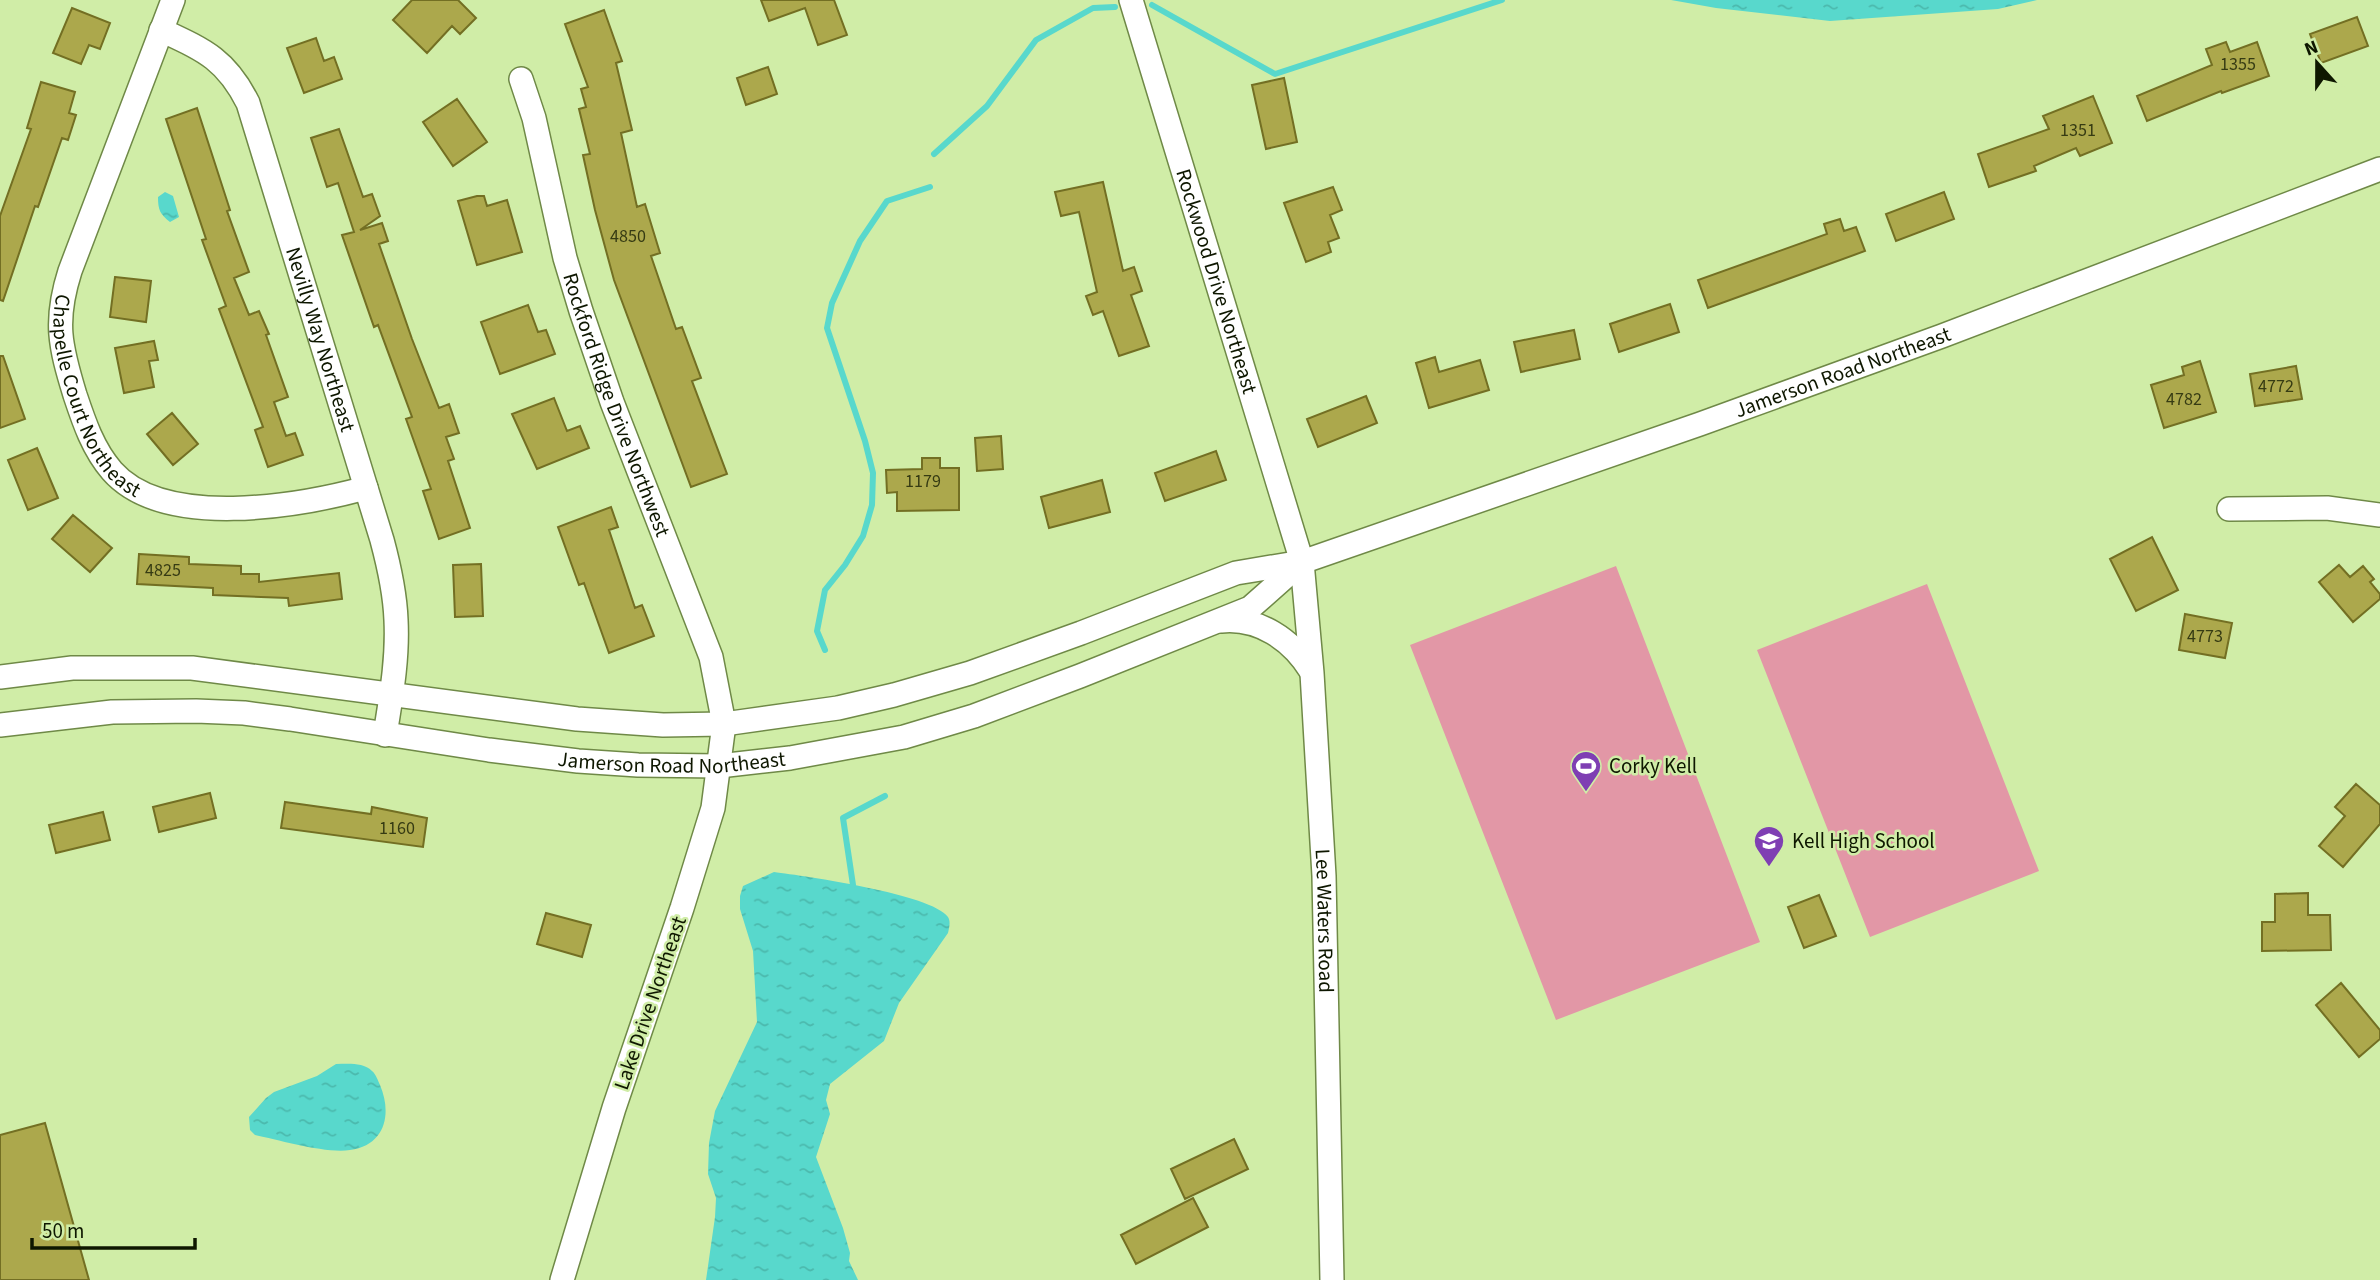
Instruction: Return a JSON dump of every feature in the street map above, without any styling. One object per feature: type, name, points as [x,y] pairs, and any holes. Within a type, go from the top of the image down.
[{"type":"street","name":"Chapelle Court Northeast","points":[[173,0],[61,300],[59,327],[63,356],[85,426],[97,451],[113,472],[153,499],[180,506],[214,509],[273,505],[340,495],[366,488]]},
{"type":"street","name":"Rockwood Drive Northeast","points":[[1131,0],[1302,562]]},
{"type":"street","name":"Nevilly Way Northeast","points":[[161,30],[210,54],[228,69],[248,103],[382,540],[393,584],[396,659],[385,735]]},
{"type":"street","name":"Rockford Ridge Drive Northwest","points":[[521,79],[534,118],[565,258],[581,311],[612,402],[711,657],[724,724]]},
{"type":"street","name":"Jamerson Road Northeast","points":[[0,677],[72,668],[192,668],[589,720],[663,725],[724,724],[838,708],[970,673],[1236,573],[1302,562],[1713,419],[2380,169]]},
{"type":"street","points":[[2229,509],[2327,508],[2380,515]]},
{"type":"street","name":"Jamerson Road Northeast","points":[[0,725],[112,712],[196,711],[278,718],[578,761],[719,766],[835,751],[904,737],[987,711],[1250,608],[1302,562]]},
{"type":"street","name":"Lee Waters Road","points":[[1302,562],[1312,673],[1324,876],[1332,1280]]},
{"type":"street","points":[[1215,622],[1232,620],[1261,626],[1275,633],[1298,652],[1312,673]]},
{"type":"street","name":"Lake Drive Northeast","points":[[562,1280],[614,1108],[713,808],[724,724]]},
{"type":"shaded area","name":"Corky Kell","points":[[1616,566],[1760,942],[1556,1020],[1410,645]]},
{"type":"shaded area","points":[[1927,584],[2039,871],[1870,937],[1757,650]]},
{"type":"water","points":[[1671,0],[2037,0],[1998,9],[1830,21]]},
{"type":"water","points":[[165,192],[173,196],[179,217],[170,222],[158,205],[158,197]]},
{"type":"water","points":[[774,872],[838,882],[918,901],[948,917],[950,925],[948,933],[899,1003],[884,1041],[830,1084],[826,1100],[830,1114],[816,1157],[843,1228],[850,1253],[849,1261],[858,1280],[706,1280],[715,1217],[716,1198],[708,1174],[709,1143],[715,1111],[757,1022],[753,951],[740,909],[740,896],[743,886]]},
{"type":"water","points":[[336,1064],[364,1066],[377,1078],[384,1096],[385,1117],[383,1126],[372,1142],[350,1150],[329,1150],[255,1135],[250,1130],[249,1117],[266,1098],[274,1092],[317,1076]]},
{"type":"building","points":[[412,0],[458,0],[476,18],[460,34],[452,26],[427,53],[393,20]]},
{"type":"building","points":[[761,0],[834,0],[847,35],[818,45],[805,8],[769,21]]},
{"type":"building","points":[[72,8],[110,23],[100,49],[89,45],[81,64],[53,53]]},
{"type":"building","points":[[604,10],[622,61],[616,63],[632,130],[621,133],[637,207],[645,204],[660,253],[651,256],[676,329],[682,327],[701,378],[692,381],[727,474],[691,487],[614,280],[583,155],[590,154],[579,109],[586,107],[581,89],[588,87],[565,24]]},
{"type":"building","points":[[2357,17],[2368,46],[2321,63],[2310,34]]},
{"type":"building","points":[[316,38],[324,61],[334,57],[342,79],[304,93],[287,48]]},
{"type":"building","points":[[2226,42],[2230,52],[2257,42],[2269,76],[2222,93],[2221,91],[2147,121],[2137,96],[2212,65],[2206,49]]},
{"type":"building","points":[[768,67],[777,94],[746,105],[737,78]]},
{"type":"building","points":[[1284,78],[1297,142],[1266,149],[1252,85]]},
{"type":"building","points":[[41,82],[75,92],[69,113],[76,115],[68,140],[62,138],[38,207],[35,206],[3,301],[0,300],[0,216],[31,129],[27,128]]},
{"type":"building","points":[[2093,96],[2112,143],[2080,156],[2076,148],[2034,166],[2036,171],[1989,187],[1978,154],[2049,129],[2043,116]]},
{"type":"building","points":[[457,99],[487,142],[453,166],[423,122]]},
{"type":"building","points":[[197,108],[230,210],[227,211],[249,272],[234,278],[249,315],[259,311],[269,334],[266,335],[288,397],[274,402],[286,436],[295,433],[303,455],[268,467],[255,430],[263,427],[219,309],[226,306],[202,240],[206,239],[166,119]]},
{"type":"building","points":[[339,129],[363,197],[372,194],[380,216],[360,230],[382,223],[388,241],[379,244],[412,339],[439,408],[449,404],[459,433],[446,437],[454,459],[448,461],[470,528],[439,539],[423,491],[431,489],[406,419],[412,417],[378,325],[374,327],[342,235],[354,232],[338,183],[327,187],[311,138]]},
{"type":"building","points":[[1103,182],[1123,271],[1134,267],[1142,291],[1131,295],[1149,346],[1119,356],[1103,311],[1093,315],[1086,296],[1097,292],[1079,212],[1061,216],[1055,192]]},
{"type":"building","points":[[1333,187],[1342,210],[1330,215],[1339,238],[1328,242],[1331,252],[1306,262],[1284,203]]},
{"type":"building","points":[[1944,192],[1954,219],[1896,241],[1886,214]]},
{"type":"building","points":[[484,196],[487,206],[507,200],[522,252],[477,265],[458,201]]},
{"type":"building","points":[[1840,219],[1844,231],[1856,227],[1865,251],[1708,308],[1698,280],[1827,234],[1824,224]]},
{"type":"building","points":[[115,277],[151,281],[146,322],[110,317]]},
{"type":"building","points":[[1670,304],[1679,332],[1619,352],[1610,324]]},
{"type":"building","points":[[528,305],[538,332],[546,330],[555,354],[500,374],[481,322]]},
{"type":"building","points":[[1574,330],[1580,359],[1521,372],[1514,342]]},
{"type":"building","points":[[154,341],[158,360],[149,361],[154,387],[124,393],[115,348]]},
{"type":"building","points":[[0,356],[3,356],[25,419],[0,428]]},
{"type":"building","points":[[1435,357],[1439,372],[1480,360],[1489,390],[1429,408],[1416,363]]},
{"type":"building","points":[[2200,361],[2216,412],[2164,428],[2151,385],[2184,375],[2182,367]]},
{"type":"building","points":[[2296,366],[2302,399],[2255,406],[2250,374]]},
{"type":"building","points":[[1366,396],[1377,423],[1318,447],[1307,419]]},
{"type":"building","points":[[554,398],[567,431],[580,426],[589,448],[537,469],[512,414]]},
{"type":"building","points":[[172,413],[198,444],[173,465],[147,434]]},
{"type":"building","points":[[1001,436],[1003,469],[977,471],[975,438]]},
{"type":"building","points":[[37,448],[58,498],[28,510],[8,460]]},
{"type":"building","points":[[1216,451],[1226,480],[1165,501],[1155,473]]},
{"type":"building","points":[[922,458],[940,458],[940,468],[959,468],[959,510],[897,511],[897,492],[887,493],[886,470],[922,469]]},
{"type":"building","points":[[1102,480],[1110,512],[1049,528],[1041,497]]},
{"type":"building","points":[[611,507],[618,527],[609,530],[635,608],[642,605],[654,636],[609,653],[584,583],[579,585],[558,527]]},
{"type":"building","points":[[73,515],[112,548],[90,572],[52,539]]},
{"type":"building","points":[[2152,537],[2178,590],[2136,611],[2110,559]]},
{"type":"building","points":[[139,554],[189,557],[189,564],[241,566],[241,574],[259,574],[259,582],[339,573],[342,599],[289,606],[288,598],[213,595],[213,588],[137,584]]},
{"type":"building","points":[[481,564],[483,616],[455,617],[453,565]]},
{"type":"building","points":[[2339,565],[2350,577],[2363,566],[2374,579],[2370,582],[2380,594],[2380,599],[2353,622],[2319,582]]},
{"type":"building","points":[[2185,614],[2232,623],[2225,658],[2179,650]]},
{"type":"building","points":[[2356,784],[2380,805],[2380,824],[2343,867],[2319,846],[2345,816],[2335,807]]},
{"type":"building","points":[[210,793],[216,818],[159,832],[153,807]]},
{"type":"building","points":[[285,802],[371,814],[372,807],[427,818],[423,847],[281,828]]},
{"type":"building","points":[[103,812],[110,840],[56,853],[49,825]]},
{"type":"building","points":[[2308,893],[2308,915],[2330,915],[2331,950],[2262,951],[2262,922],[2275,922],[2275,894]]},
{"type":"building","points":[[1819,895],[1836,936],[1804,948],[1788,907]]},
{"type":"building","points":[[546,913],[591,925],[582,957],[537,944]]},
{"type":"building","points":[[2341,983],[2380,1030],[2380,1039],[2359,1057],[2316,1005]]},
{"type":"building","points":[[45,1123],[89,1280],[0,1280],[0,1135]]},
{"type":"building","points":[[1234,1139],[1248,1169],[1185,1199],[1171,1169]]},
{"type":"building","points":[[1193,1198],[1208,1227],[1136,1264],[1121,1235]]},
{"type":"waterway","points":[[1152,5],[1275,74],[1502,0]]},
{"type":"waterway","points":[[934,154],[987,106],[1036,40],[1093,8],[1115,7]]},
{"type":"waterway","points":[[825,650],[817,631],[825,590],[863,536],[872,505],[873,473],[827,328],[832,303],[860,241],[887,201],[930,187]]},
{"type":"waterway","points":[[853,885],[843,818],[885,796]]},
{"type":"place","name":"Corky Kell","points":[[1586,793]]},
{"type":"place","name":"Kell High School","points":[[1769,868]]}]
